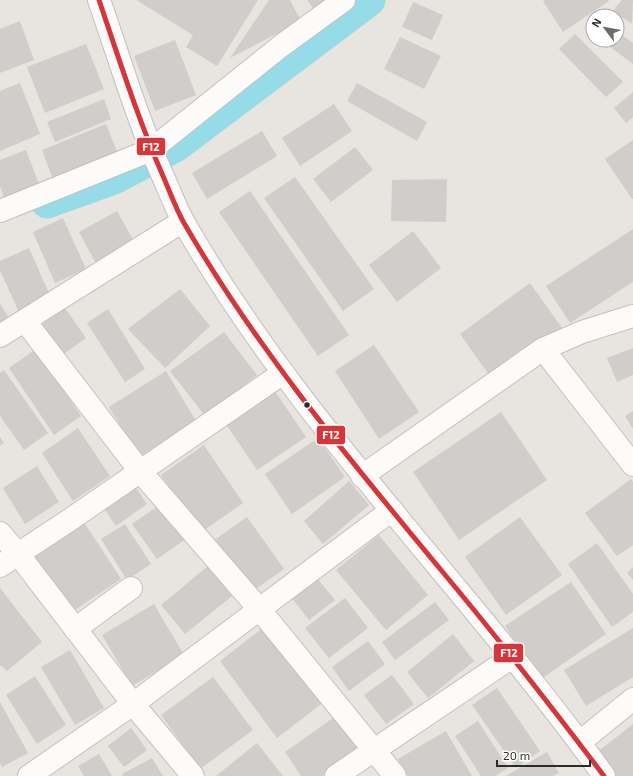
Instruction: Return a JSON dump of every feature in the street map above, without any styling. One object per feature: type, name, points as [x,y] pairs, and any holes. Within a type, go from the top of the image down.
[{"type":"street","points":[[99,0],[151,151],[183,221],[229,297],[283,374],[362,476],[392,510],[512,657],[580,742],[604,776]]},
{"type":"street","points":[[0,211],[151,151],[281,46],[344,0]]},
{"type":"street","points":[[0,336],[183,221]]},
{"type":"street","points":[[362,476],[543,349],[582,332],[633,316]]},
{"type":"street","points":[[25,321],[140,471],[260,610],[395,776]]},
{"type":"street","points":[[543,349],[633,465]]},
{"type":"street","points":[[0,566],[283,374]]},
{"type":"street","points":[[29,776],[133,704],[392,510]]},
{"type":"street","points":[[0,533],[18,554],[133,704],[193,776]]},
{"type":"street","points":[[76,629],[131,588]]},
{"type":"street","points":[[336,776],[512,657]]},
{"type":"street","points":[[580,742],[633,699]]},
{"type":"building","points":[[136,0],[258,0],[217,66],[186,47],[193,35]]},
{"type":"building","points":[[269,0],[290,0],[301,21],[230,58]]},
{"type":"building","points":[[307,0],[327,0],[314,9]]},
{"type":"building","points":[[622,0],[633,0],[632,24],[625,19],[625,8],[615,8]]},
{"type":"building","points":[[543,1],[609,1],[599,8],[585,8],[585,17],[563,32]]},
{"type":"building","points":[[413,2],[443,15],[432,40],[402,27]]},
{"type":"building","points":[[20,21],[34,60],[0,73],[0,29]]},
{"type":"building","points":[[575,34],[585,44],[585,48],[589,48],[623,82],[606,97],[559,49]]},
{"type":"building","points":[[400,37],[441,56],[424,89],[384,69]]},
{"type":"building","points":[[625,38],[633,43],[633,64],[612,48],[625,48]]},
{"type":"building","points":[[175,40],[196,95],[155,111],[134,56]]},
{"type":"building","points":[[86,44],[104,89],[45,113],[27,67]]},
{"type":"building","points":[[20,83],[40,134],[0,151],[0,91]]},
{"type":"building","points":[[357,83],[427,122],[417,141],[347,101]]},
{"type":"building","points":[[633,92],[633,117],[626,123],[614,108]]},
{"type":"building","points":[[104,99],[111,119],[55,142],[47,122]]},
{"type":"building","points":[[334,104],[352,131],[300,166],[282,138]]},
{"type":"building","points":[[106,124],[119,157],[54,182],[42,150]]},
{"type":"building","points":[[262,131],[277,156],[207,199],[192,173]]},
{"type":"building","points":[[633,140],[633,199],[632,199],[605,159]]},
{"type":"building","points":[[355,147],[373,170],[331,202],[313,179]]},
{"type":"building","points":[[26,150],[41,189],[6,203],[0,186],[0,160]]},
{"type":"building","points":[[295,177],[374,289],[343,311],[264,198]]},
{"type":"building","points":[[447,179],[446,222],[391,221],[392,180]]},
{"type":"building","points":[[250,191],[349,335],[318,356],[219,212]]},
{"type":"building","points":[[117,211],[136,245],[98,267],[79,232]]},
{"type":"building","points":[[63,218],[86,269],[55,283],[33,232]]},
{"type":"building","points":[[633,229],[633,282],[570,323],[546,286]]},
{"type":"building","points":[[413,231],[441,268],[397,302],[369,265]]},
{"type":"building","points":[[29,248],[52,300],[20,315],[0,270],[0,261]]},
{"type":"building","points":[[530,283],[562,328],[492,379],[460,334]]},
{"type":"building","points":[[180,289],[210,326],[165,368],[128,329]]},
{"type":"building","points":[[0,304],[13,324],[0,333]]},
{"type":"building","points":[[65,308],[86,338],[61,356],[40,326]]},
{"type":"building","points":[[108,309],[145,369],[125,382],[87,323]]},
{"type":"building","points":[[224,332],[257,375],[205,416],[170,371]]},
{"type":"building","points":[[374,345],[419,412],[379,439],[335,371]]},
{"type":"building","points":[[633,348],[633,375],[617,382],[607,358]]},
{"type":"building","points":[[36,349],[81,416],[54,435],[9,368]]},
{"type":"building","points":[[4,370],[48,433],[24,450],[0,416],[0,373]]},
{"type":"building","points":[[166,371],[196,421],[139,457],[109,407]]},
{"type":"building","points":[[274,390],[306,437],[257,470],[225,423]]},
{"type":"building","points":[[633,411],[633,429],[625,416]]},
{"type":"building","points":[[501,412],[547,480],[459,540],[413,472]]},
{"type":"building","points":[[78,428],[110,476],[73,501],[42,453]]},
{"type":"building","points":[[0,437],[4,443],[0,446]]},
{"type":"building","points":[[318,438],[345,477],[292,514],[265,474]]},
{"type":"building","points":[[204,445],[243,503],[200,533],[161,475]]},
{"type":"building","points":[[37,466],[59,502],[25,524],[3,488]]},
{"type":"building","points":[[631,479],[633,482],[633,545],[617,556],[585,513]]},
{"type":"building","points":[[349,481],[369,505],[323,544],[304,521]]},
{"type":"building","points":[[134,485],[147,504],[116,526],[103,507]]},
{"type":"building","points":[[161,504],[186,539],[157,559],[132,524]]},
{"type":"building","points":[[247,517],[284,569],[250,593],[213,541]]},
{"type":"building","points":[[520,517],[562,575],[506,615],[465,557]]},
{"type":"building","points":[[82,519],[121,579],[69,614],[30,554]]},
{"type":"building","points":[[125,524],[151,564],[127,580],[101,539]]},
{"type":"building","points":[[379,535],[428,595],[386,630],[336,570]]},
{"type":"building","points":[[597,543],[633,594],[633,612],[612,627],[568,564]]},
{"type":"building","points":[[208,566],[232,596],[185,634],[161,605]]},
{"type":"building","points":[[633,567],[633,580],[627,573]]},
{"type":"building","points":[[316,577],[335,600],[309,620],[291,597]]},
{"type":"building","points":[[571,582],[606,634],[541,679],[505,626]]},
{"type":"building","points":[[0,588],[42,642],[7,671],[0,665]]},
{"type":"building","points":[[345,598],[368,628],[329,658],[305,628]]},
{"type":"building","points":[[435,602],[449,620],[395,660],[382,642]]},
{"type":"building","points":[[154,604],[184,655],[132,686],[102,635]]},
{"type":"building","points":[[268,624],[325,701],[277,738],[220,661]]},
{"type":"building","points":[[633,628],[633,677],[586,706],[564,670]]},
{"type":"building","points":[[453,634],[474,661],[428,698],[407,672]]},
{"type":"building","points":[[368,641],[385,664],[349,691],[332,667]]},
{"type":"building","points":[[70,650],[104,708],[75,725],[41,667]]},
{"type":"building","points":[[392,675],[414,704],[386,724],[364,695]]},
{"type":"building","points":[[35,676],[66,725],[37,744],[6,695]]},
{"type":"building","points":[[213,677],[253,730],[200,769],[161,715]]},
{"type":"building","points":[[497,688],[540,751],[516,768],[472,705]]},
{"type":"building","points":[[0,702],[28,753],[2,767],[0,763]]},
{"type":"building","points":[[336,716],[359,750],[322,776],[301,776],[285,752]]},
{"type":"building","points":[[478,721],[508,768],[495,776],[481,776],[455,736]]},
{"type":"building","points":[[633,724],[633,776],[612,776],[595,754]]},
{"type":"building","points":[[131,728],[147,750],[124,767],[108,746]]},
{"type":"building","points":[[446,731],[472,776],[408,776],[398,759]]},
{"type":"building","points":[[257,743],[283,776],[216,776]]},
{"type":"building","points":[[547,752],[559,773],[553,776],[506,776]]},
{"type":"building","points":[[99,754],[112,776],[84,776],[78,766]]},
{"type":"building","points":[[152,758],[163,776],[123,776],[122,774]]},
{"type":"waterway","points":[[47,202],[114,178],[175,146],[369,0]]},
{"type":"transit line","name":"F12","points":[[99,0],[145,133],[181,218],[212,269],[242,314],[305,402],[372,487],[503,646],[604,776]]}]
